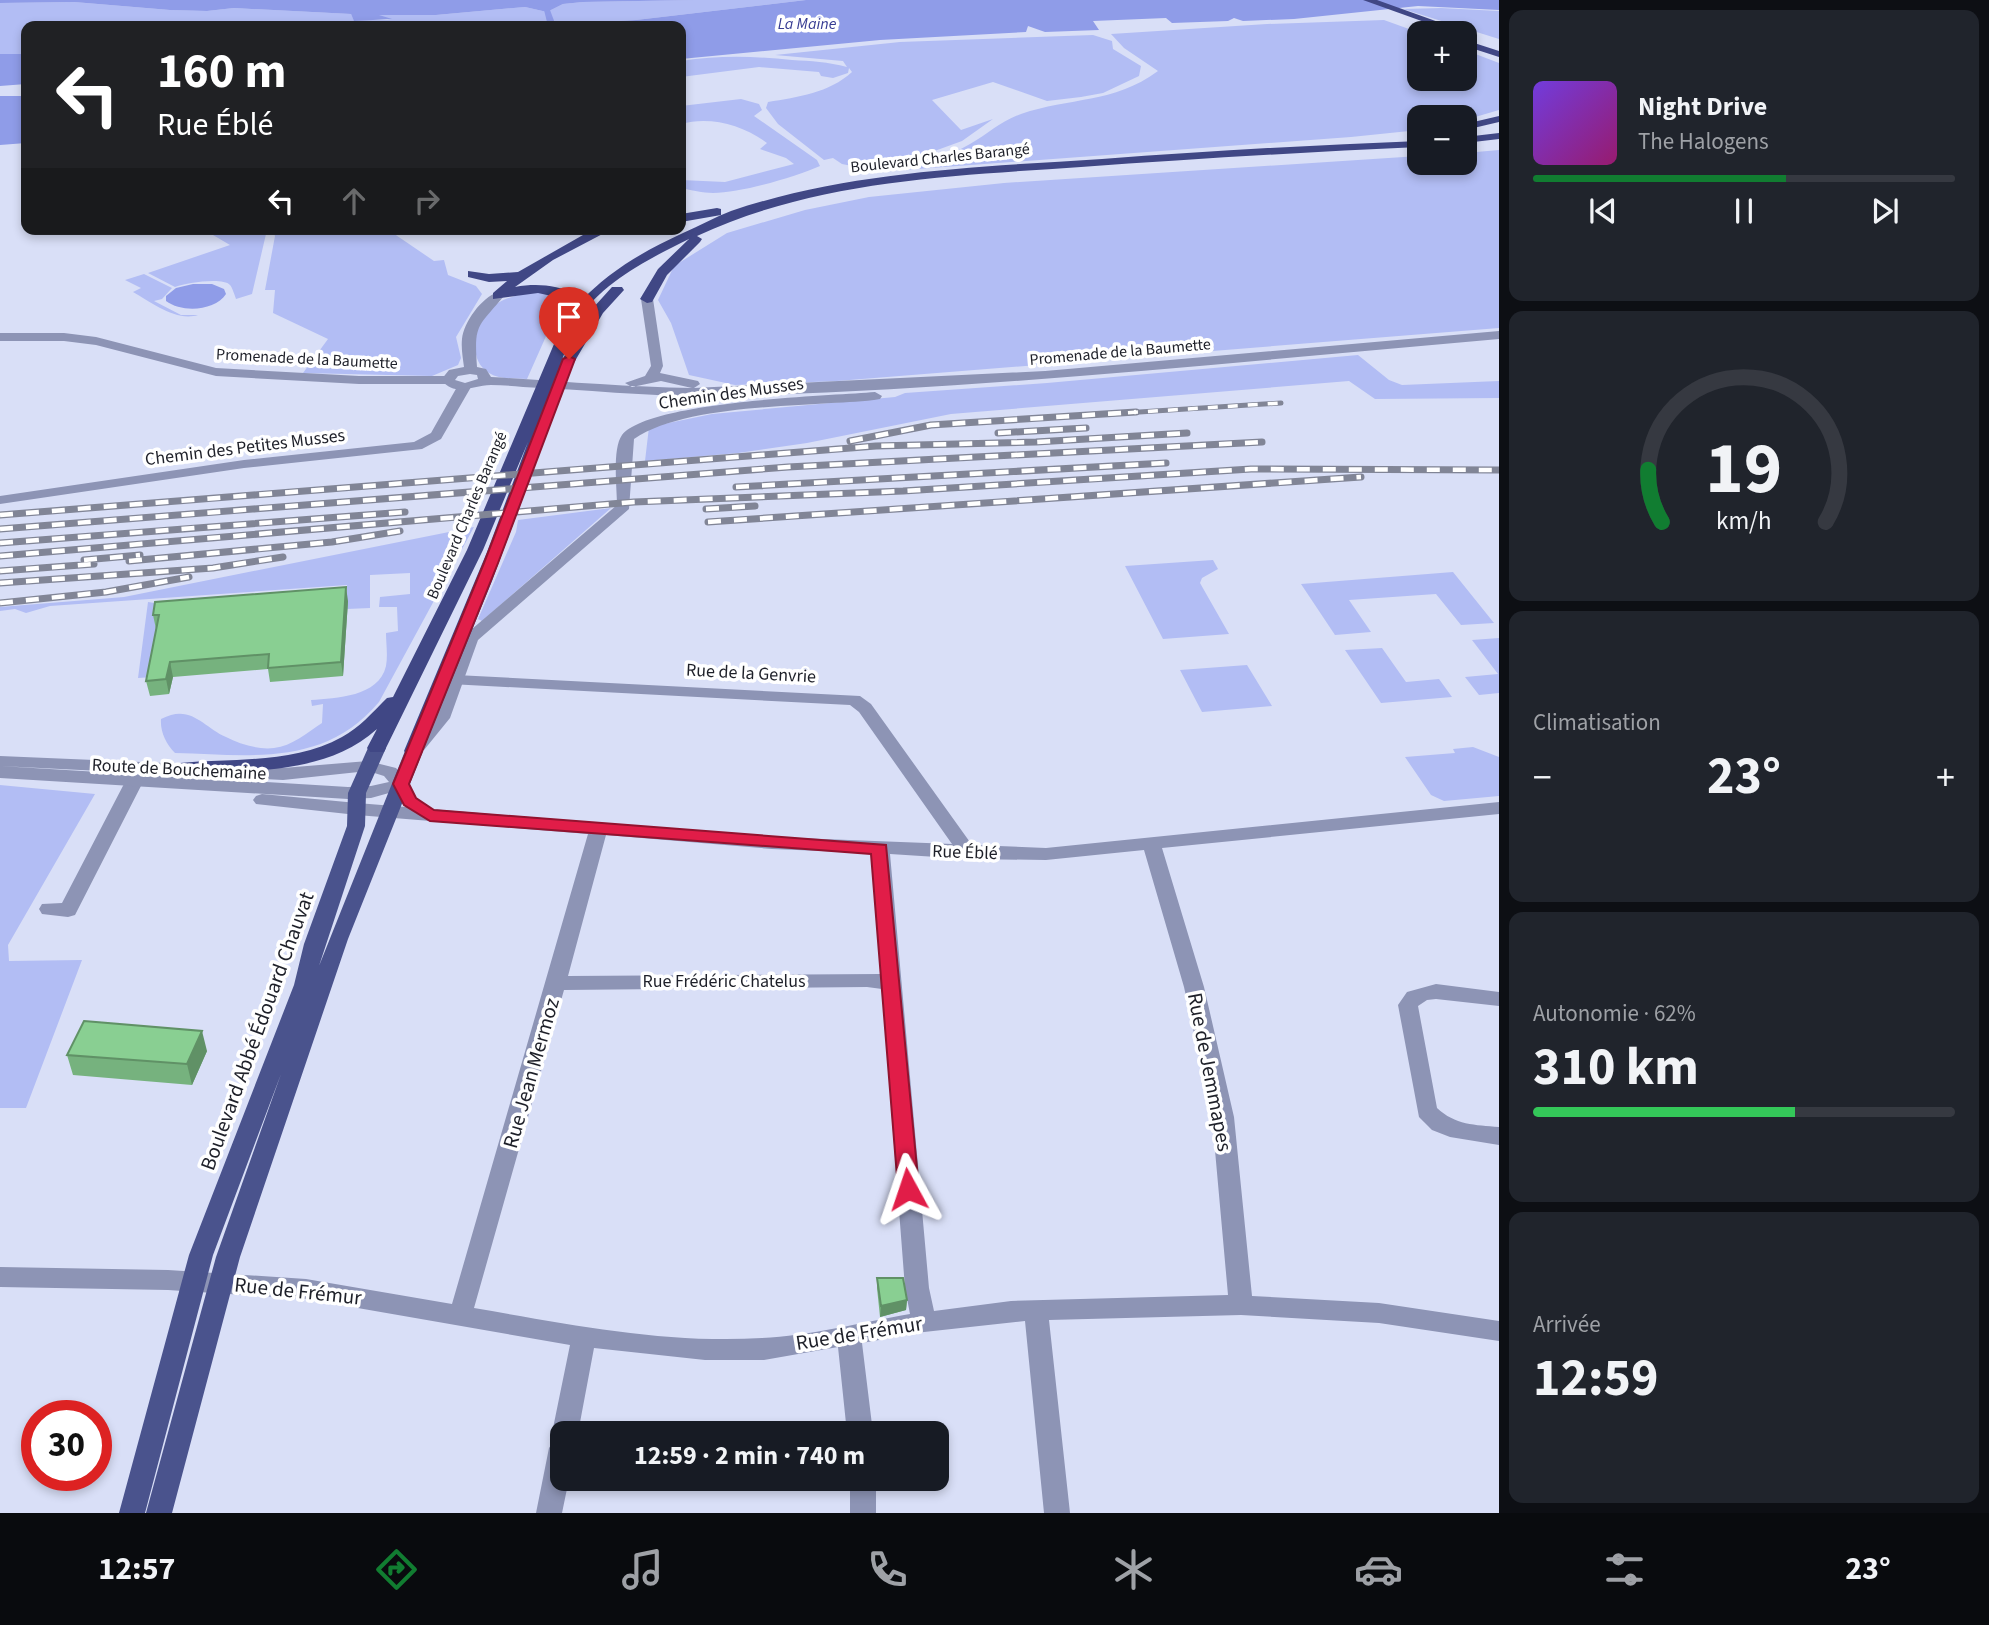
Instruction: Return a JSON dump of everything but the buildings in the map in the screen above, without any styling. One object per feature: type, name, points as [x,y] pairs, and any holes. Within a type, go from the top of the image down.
[{"type":"highway","points":[[1352,0],[1408,21]]},
{"type":"highway","points":[[1368,0],[1427,21]]},
{"type":"highway","points":[[1477,37],[1499,44]]},
{"type":"highway","points":[[1477,45],[1499,52]]},
{"type":"highway","points":[[1477,124],[1499,119]]},
{"type":"highway","points":[[1477,140],[1499,136]]},
{"type":"highway","points":[[1282,150],[1407,137]]},
{"type":"highway","points":[[1477,142],[1499,141]]},
{"type":"highway","name":"Boulevard Charles Barangé","points":[[686,234],[766,204],[850,185],[925,175],[1282,150],[1407,146]]},
{"type":"highway","name":"Boulevard Charles Barangé","points":[[377,748],[475,550],[545,398],[566,366],[592,316],[607,298],[636,274],[696,239],[779,208],[858,190],[911,182],[1407,147]]},
{"type":"highway","points":[[686,217],[766,204]]},
{"type":"highway","points":[[498,296],[522,276],[587,235]]},
{"type":"highway","name":"Boulevard Charles Barangé","points":[[414,751],[474,605],[545,398],[548,373],[572,318],[601,287],[647,254],[685,235]]},
{"type":"highway","points":[[647,299],[661,270],[696,239]]},
{"type":"highway","points":[[473,274],[489,278],[522,276]]},
{"type":"highway","points":[[498,296],[531,288],[554,289],[572,297],[572,318]]},
{"type":"highway","points":[[566,366],[592,351]]},
{"type":"highway","points":[[180,769],[281,762],[316,755],[351,740],[405,692]]},
{"type":"main road","name":"Boulevard Charles Barangé","points":[[353,836],[363,766],[377,748]]},
{"type":"main road","name":"Boulevard Charles Barangé","points":[[222,1284],[228,1257],[338,939],[414,751]]},
{"type":"main road","name":"Boulevard Abbé Édouard Chauvat","points":[[132,1513],[201,1255],[304,985],[314,944],[353,836]]},
{"type":"main road","points":[[159,1513],[222,1284]]},
{"type":"street","points":[[470,370],[467,344],[471,330],[479,314],[498,296]]},
{"type":"street","points":[[647,299],[657,366],[650,384]]},
{"type":"street","name":"Promenade de la Baumette","points":[[464,387],[484,381],[608,387],[631,391],[650,384],[671,383],[730,393],[744,390],[1045,375],[1499,335]]},
{"type":"street","name":"Promenade de la Baumette","points":[[0,337],[64,337],[104,342],[216,372],[359,380],[448,380]]},
{"type":"street","points":[[657,366],[671,383]]},
{"type":"street","points":[[464,387],[453,385],[448,380],[454,373],[470,370],[484,375],[484,381]]},
{"type":"street","name":"Chemin des Musses","points":[[456,680],[471,638],[624,506],[625,444],[636,430],[658,421],[696,413],[882,395],[898,391],[898,384]]},
{"type":"street","name":"Chemin des Petites Musses","points":[[0,500],[244,464],[417,446],[436,436],[464,387]]},
{"type":"street","name":"Boulevard Charles Barangé","points":[[414,751],[440,718],[456,680]]},
{"type":"street","name":"Rue de la Genvrie","points":[[456,680],[854,700],[865,708],[968,853]]},
{"type":"street","name":"Route de Bouchemaine","points":[[0,761],[283,774],[363,766]]},
{"type":"street","points":[[363,766],[390,772],[401,784],[410,801],[430,815]]},
{"type":"street","name":"Route de Bouchemaine","points":[[0,772],[134,782],[174,792],[357,801],[401,784]]},
{"type":"street","points":[[48,909],[68,910],[134,782]]},
{"type":"street","name":"Rue Éblé","points":[[357,801],[390,812],[599,829],[880,849],[1046,854],[1499,808]]},
{"type":"street","name":"Rue Jean Mermoz","points":[[460,1316],[599,829]]},
{"type":"street","name":"Rue de Jemmapes","points":[[1151,844],[1194,986],[1223,1117],[1241,1305]]},
{"type":"street","points":[[880,849],[918,1288],[924,1322]]},
{"type":"street","name":"Rue Frédéric Chatelus","points":[[556,984],[867,980],[892,983]]},
{"type":"street","points":[[1499,999],[1432,991],[1417,994],[1408,1005],[1427,1111],[1440,1124],[1458,1131],[1499,1136]]},
{"type":"street","name":"Rue de Frémur","points":[[0,1277],[194,1282],[338,1292],[584,1337],[735,1350],[764,1349],[924,1322],[1036,1310],[1241,1305],[1379,1313],[1499,1331]]},
{"type":"street","points":[[1036,1310],[1057,1513]]},
{"type":"street","points":[[849,1335],[859,1421]]},
{"type":"street","points":[[567,1421],[584,1337]]},
{"type":"street","points":[[549,1513],[553,1491]]},
{"type":"street","points":[[863,1491],[863,1513]]},
{"type":"shaded area","points":[[806,0],[618,21],[21,21],[21,54],[0,54],[0,3],[74,2],[207,11],[234,8],[351,14],[354,20],[391,20],[371,15],[436,15],[525,7],[547,12],[563,4]]},
{"type":"shaded area","points":[[1403,9],[1499,11],[1499,39],[1477,32],[1477,21],[1441,21]]},
{"type":"shaded area","points":[[1384,20],[1407,28],[1407,91],[1477,91],[1477,55],[1499,63],[1499,110],[1477,116],[1477,105],[1407,105],[1407,131],[1351,137],[903,170],[898,164],[953,152],[1021,114],[1108,95],[1141,82],[1158,71],[1124,48],[1111,34]]},
{"type":"shaded area","points":[[1093,35],[1112,41],[1113,49],[1141,66],[1139,76],[1103,93],[1081,97],[1047,101],[993,82],[932,100],[961,130],[993,119],[962,141],[929,153],[857,167],[842,164],[833,158],[824,160],[778,124],[766,108],[768,102],[813,93],[833,85],[852,72],[849,68],[848,73],[833,78],[821,76],[819,72],[759,67],[686,76],[686,60],[723,57],[820,62],[847,67],[843,61],[775,55],[900,42]]},
{"type":"shaded area","points":[[741,99],[759,104],[762,110],[754,116],[817,160],[820,166],[738,190],[709,193],[686,189],[686,180],[725,182],[794,164],[786,158],[760,149],[767,143],[748,131],[715,122],[686,123],[686,105]]},
{"type":"shaded area","points":[[1499,150],[1499,328],[837,381],[735,385],[689,375],[671,323],[658,300],[674,266],[727,233],[805,210],[869,197],[1004,183],[1407,157],[1407,175],[1477,175],[1477,152]]},
{"type":"shaded area","points":[[213,235],[266,235],[252,294],[236,299],[230,285],[220,281],[195,282],[175,287],[148,273],[230,245]]},
{"type":"shaded area","points":[[396,235],[434,261],[444,260],[448,275],[476,286],[482,294],[456,337],[461,358],[458,365],[432,376],[303,373],[328,339],[273,313],[275,290],[265,290],[275,236]]},
{"type":"shaded area","points":[[144,274],[172,288],[162,299],[154,301],[181,315],[198,315],[181,316],[156,306],[133,292],[141,288],[125,280]]},
{"type":"shaded area","points":[[541,291],[558,295],[565,304],[547,334],[527,379],[503,378],[489,373],[481,366],[475,347],[479,326],[484,317],[503,300]]},
{"type":"shaded area","points":[[1358,355],[1389,380],[1402,385],[1499,381],[1499,398],[1375,399],[1349,381],[951,414],[807,443],[738,453],[645,461],[649,427],[712,414],[895,397],[905,393]]},
{"type":"shaded area","points":[[611,508],[482,621],[478,619],[516,532],[518,520]]},
{"type":"shaded area","points":[[474,527],[379,702],[358,723],[335,738],[285,753],[175,753],[164,737],[161,719],[171,715],[189,715],[226,737],[255,747],[281,747],[299,738],[322,723],[323,704],[312,706],[311,700],[355,694],[375,684],[382,676],[387,662],[386,633],[398,631],[397,607],[379,607],[380,597],[410,594],[410,573],[370,575],[370,608],[347,609],[347,585],[50,606],[26,613],[15,609],[0,611],[0,607],[124,597]]},
{"type":"shaded area","points":[[1213,560],[1218,569],[1202,578],[1200,583],[1229,634],[1163,639],[1125,566]]},
{"type":"shaded area","points":[[1453,572],[1494,623],[1461,625],[1436,594],[1349,600],[1371,632],[1335,635],[1301,584]]},
{"type":"shaded area","points":[[148,602],[168,605],[157,629],[153,677],[138,678]]},
{"type":"shaded area","points":[[1499,638],[1499,693],[1479,695],[1465,677],[1498,674],[1472,640]]},
{"type":"shaded area","points":[[1382,648],[1406,682],[1439,679],[1452,697],[1381,703],[1345,650]]},
{"type":"shaded area","points":[[1247,665],[1272,706],[1202,712],[1180,670]]},
{"type":"shaded area","points":[[1473,747],[1499,757],[1499,796],[1444,801],[1431,795],[1405,757],[1455,753],[1453,749]]},
{"type":"shaded area","points":[[0,785],[95,794],[8,945],[9,961],[82,960],[26,1108],[0,1108]]},
{"type":"water","points":[[0,0],[694,0],[583,2],[563,4],[547,12],[525,7],[436,15],[379,15],[392,19],[354,21],[351,14],[234,8],[207,11],[170,10],[74,2],[0,3]]},
{"type":"water","name":"La Maine","points":[[806,0],[1499,0],[1499,10],[1418,6],[1294,19],[1243,21],[1234,18],[1228,21],[1172,23],[1166,18],[1093,21],[1099,30],[1045,32],[1028,26],[1026,32],[880,40],[686,59],[686,21],[618,21]]},
{"type":"water","points":[[0,54],[21,54],[21,84],[0,86]]},
{"type":"water","points":[[0,96],[21,96],[21,143],[0,145]]},
{"type":"water","points":[[212,284],[224,289],[226,294],[214,304],[198,308],[189,309],[166,301],[166,296],[176,288]]},
{"type":"waterway","points":[[547,12],[550,21]]},
{"type":"railway","points":[[1108,414],[1281,403]]},
{"type":"railway","points":[[850,441],[931,425],[1136,412]]},
{"type":"railway","points":[[998,433],[1086,428]]},
{"type":"railway","points":[[0,515],[876,446],[1036,442],[1187,433]]},
{"type":"railway","points":[[0,529],[788,467],[1262,442]]},
{"type":"railway","points":[[736,487],[1166,463]]},
{"type":"railway","points":[[0,556],[634,502],[903,491],[1251,469],[1499,470]]},
{"type":"railway","points":[[708,522],[1361,477]]},
{"type":"railway","points":[[706,509],[755,506]]},
{"type":"railway","points":[[0,543],[405,512]]},
{"type":"railway","points":[[129,561],[332,542],[400,531]]},
{"type":"railway","points":[[84,560],[140,555]]},
{"type":"railway","points":[[0,583],[213,568],[283,557]]},
{"type":"railway","points":[[0,571],[94,564]]},
{"type":"railway","points":[[0,603],[106,592],[189,577]]},
{"type":"route","points":[[569,359],[491,563],[401,784],[405,795],[416,808],[430,815],[772,843],[880,849],[908,1189]]}]
